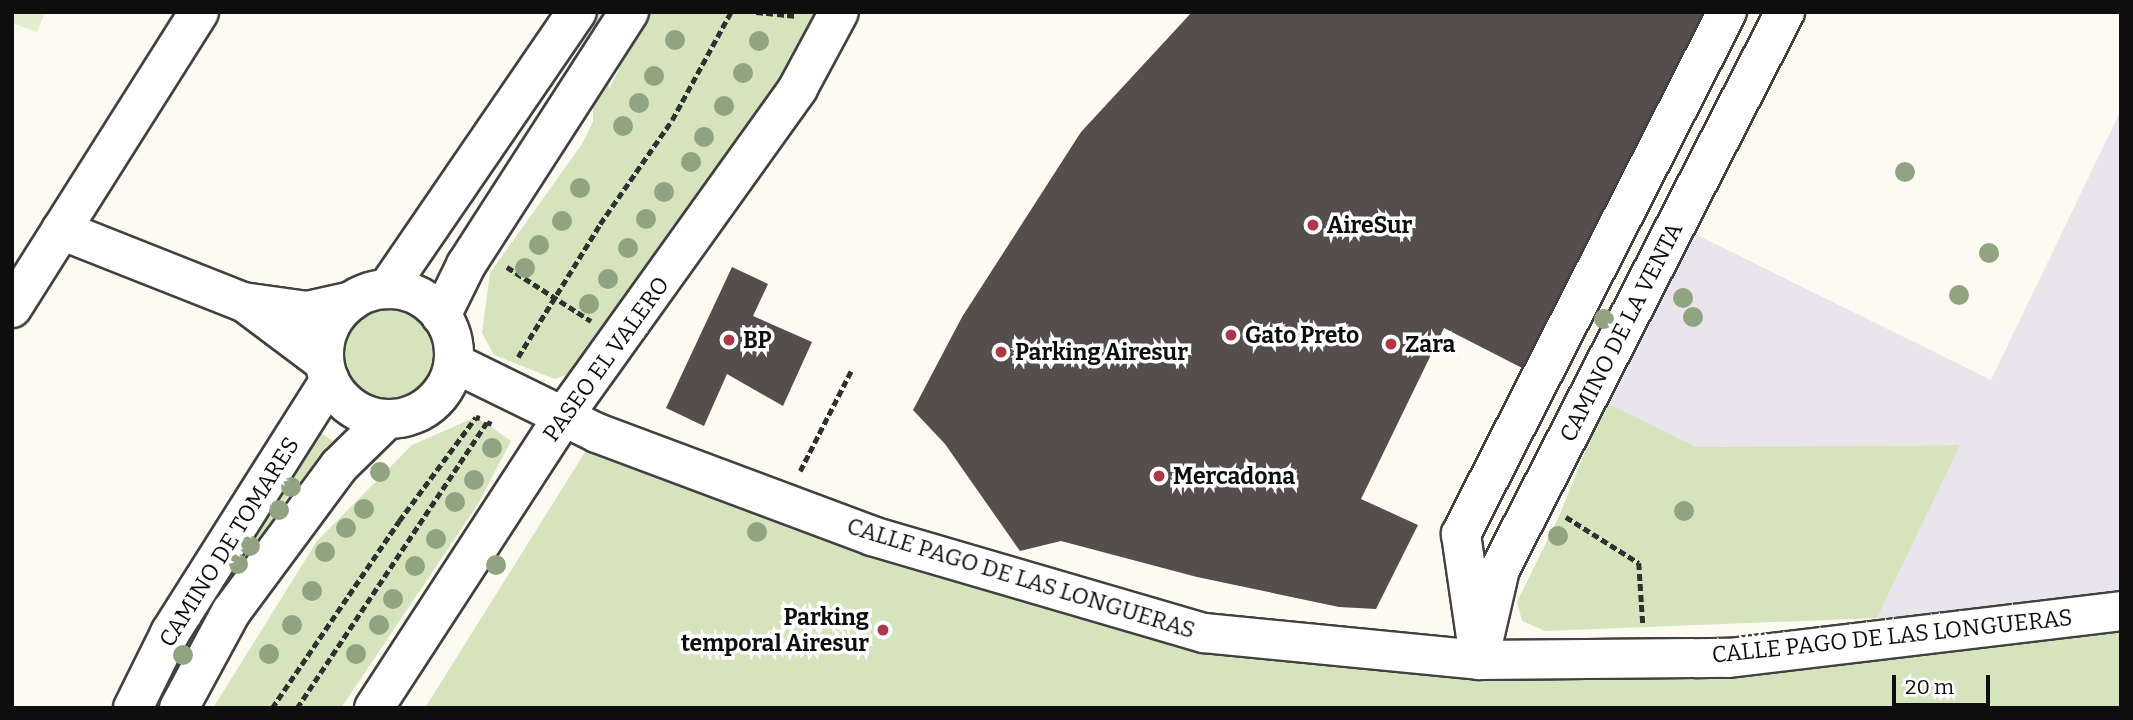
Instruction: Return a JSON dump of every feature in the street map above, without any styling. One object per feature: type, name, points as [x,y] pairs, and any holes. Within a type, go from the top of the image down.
[{"type":"street","points":[[12,308],[199,12]]},
{"type":"street","points":[[387,289],[577,12]]},
{"type":"street","points":[[441,316],[477,247],[629,12]]},
{"type":"street","name":"PASEO EL VALERO","points":[[374,708],[565,414],[798,88],[839,12]]},
{"type":"street","points":[[1479,660],[1461,534],[1727,12]]},
{"type":"street","name":"CAMINO DE LA VENTA","points":[[1479,660],[1506,556],[1786,12]]},
{"type":"street","points":[[61,230],[243,302],[307,311],[352,301],[387,289],[417,296],[441,316],[450,330],[454,363],[438,398],[405,417],[386,419],[352,408],[327,371],[243,302]]},
{"type":"street","points":[[327,371],[330,328],[352,301]]},
{"type":"street","name":"CALLE PAGO DE LAS LONGUERAS","points":[[454,363],[565,414],[597,433],[783,503],[1013,581],[1204,634],[1479,660],[1729,658],[2121,611]]},
{"type":"street","name":"CAMINO DE TOMARES","points":[[133,708],[170,633],[327,371]]},
{"type":"street","name":"CAMINO DE TOMARES","points":[[179,708],[231,612],[339,466],[386,419]]},
{"type":"street","points":[[1461,534],[1480,558],[1506,556]]},
{"type":"path","points":[[513,367],[553,298],[672,120],[731,12]]},
{"type":"path","points":[[477,247],[621,339]]},
{"type":"path","points":[[783,503],[851,371]]},
{"type":"path","points":[[272,708],[399,521],[477,416]]},
{"type":"path","points":[[1535,500],[1639,563],[1647,657]]},
{"type":"shaded area","points":[[2121,110],[2121,606],[1877,618],[1959,445],[1697,447],[1605,402],[1693,233],[1991,380]]},
{"type":"green space","points":[[12,12],[45,12],[37,32],[12,23]]},
{"type":"green space","points":[[593,12],[609,12],[609,261],[593,261]]},
{"type":"green space","points":[[647,12],[814,12],[788,89],[574,372],[555,379],[494,355],[482,333],[490,273],[582,144]]},
{"type":"green space","points":[[389,307],[407,311],[423,321],[433,337],[437,355],[433,373],[423,389],[407,399],[389,403],[371,399],[355,389],[345,373],[341,355],[345,337],[355,321],[371,311]]},
{"type":"green space","points":[[1605,402],[1697,447],[1960,445],[1877,618],[1545,631],[1522,621],[1517,602],[1560,514]]},
{"type":"green space","points":[[476,417],[511,441],[478,504],[341,708],[213,708],[317,541],[412,445]]},
{"type":"green space","points":[[318,431],[333,441],[285,500],[159,708],[144,708]]},
{"type":"green space","points":[[597,433],[1204,633],[1479,660],[2121,611],[2121,708],[425,708]]},
{"type":"building","name":"AireSur","points":[[1192,12],[1717,12],[1528,371],[1444,328],[1361,499],[1418,525],[1376,609],[1339,607],[1197,577],[1061,541],[1020,551],[945,444],[913,410],[962,317],[1081,132]]},
{"type":"building","points":[[732,267],[768,284],[753,316],[812,342],[783,406],[727,374],[704,426],[666,408]]},
{"type":"place","name":"AireSur","points":[[1313,225]]},
{"type":"place","name":"Gato Preto","points":[[1231,335]]},
{"type":"place","name":"BP","points":[[729,340]]},
{"type":"place","name":"Zara","points":[[1391,344]]},
{"type":"place","name":"Parking Airesur","points":[[1001,352]]},
{"type":"place","name":"Mercadona","points":[[1159,476]]},
{"type":"place","name":"Parking temporal Airesur","points":[[883,630]]}]
